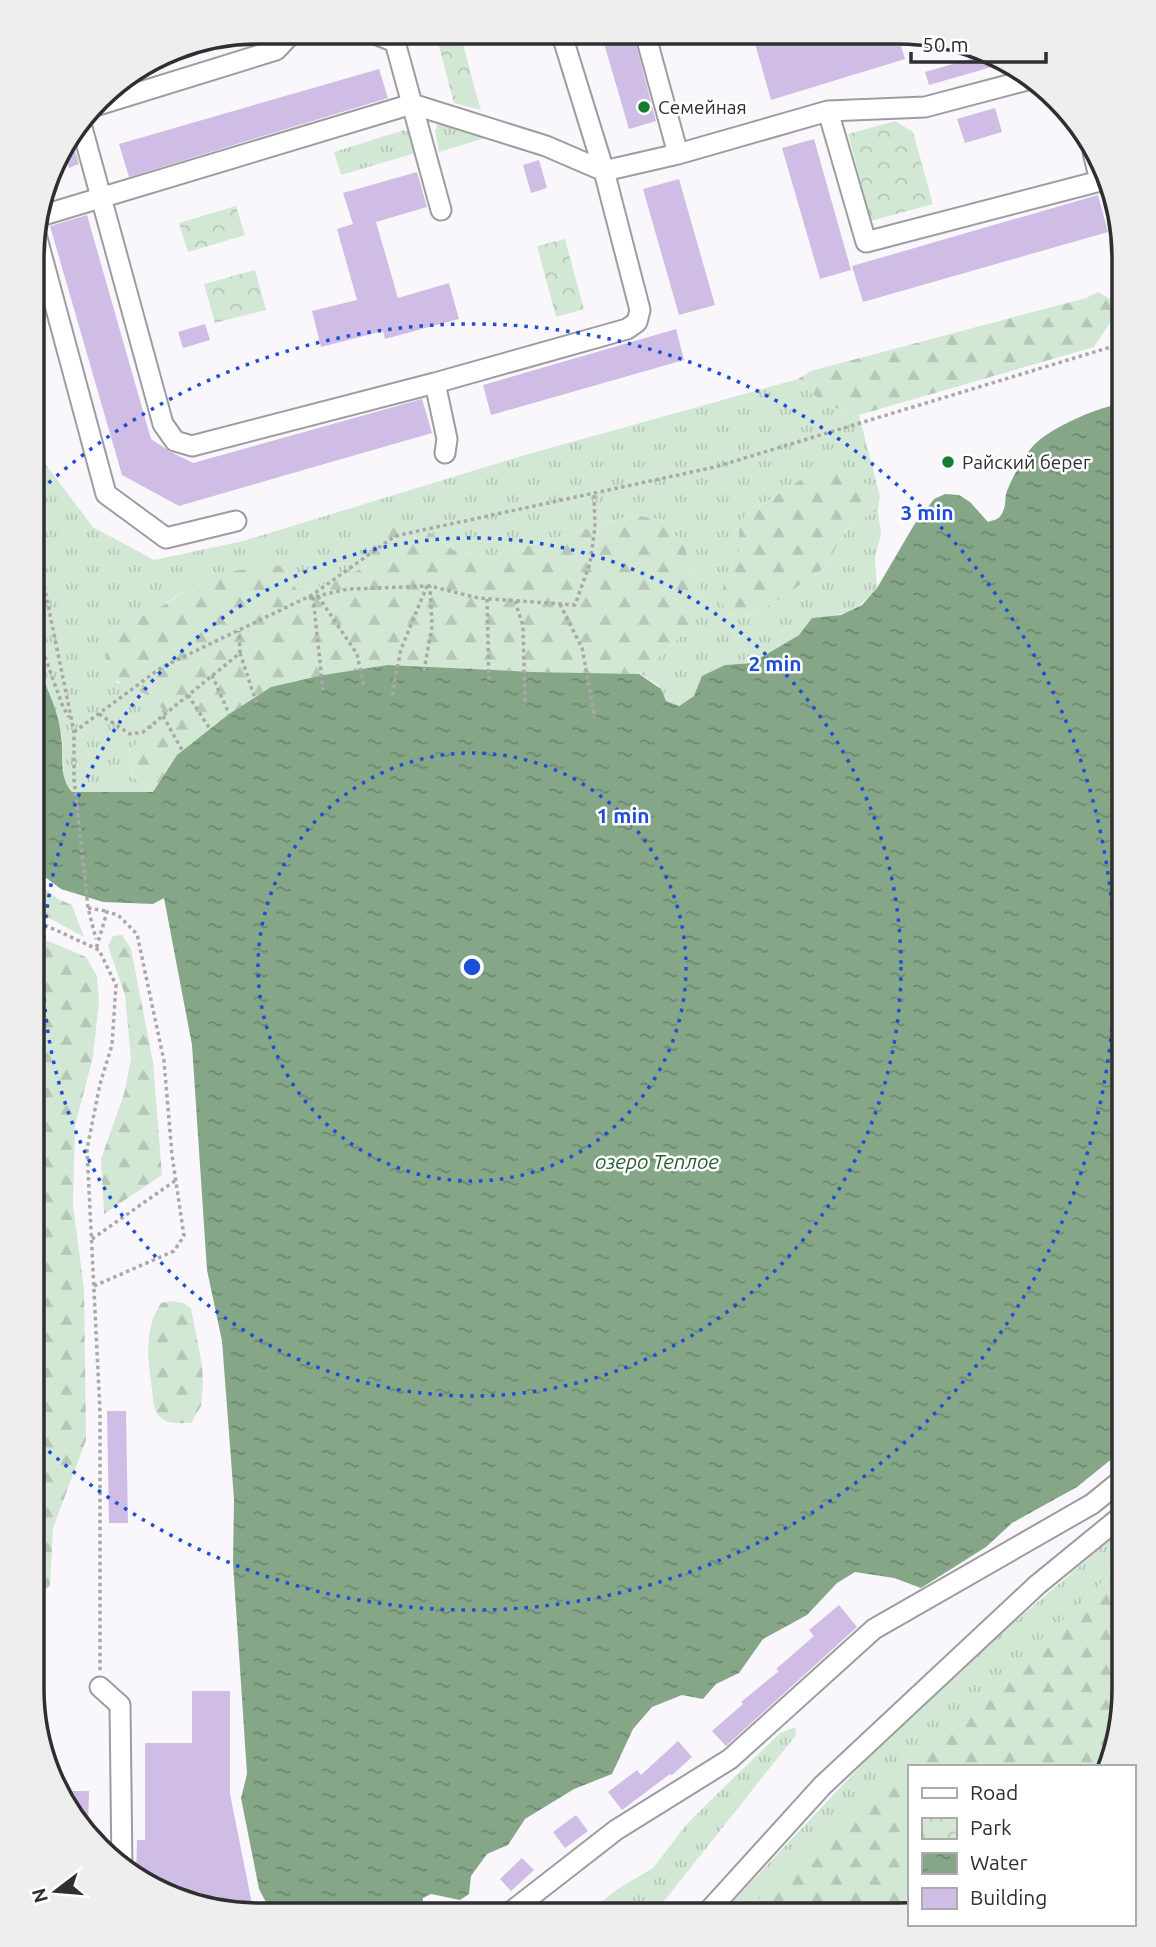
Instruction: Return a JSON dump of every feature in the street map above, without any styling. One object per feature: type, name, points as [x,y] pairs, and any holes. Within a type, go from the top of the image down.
[{"type":"street","points":[[113,100],[276,50],[282,44]]},
{"type":"street","points":[[396,44],[441,210]]},
{"type":"street","points":[[84,134],[163,424],[175,441],[192,446],[435,383],[627,329],[638,322],[640,310],[604,171],[565,44]]},
{"type":"street","points":[[648,44],[678,154]]},
{"type":"street","points":[[49,213],[412,104],[546,146],[604,171],[678,154],[828,111],[925,107],[1020,82]]},
{"type":"street","points":[[828,111],[866,242],[1098,182]]},
{"type":"street","points":[[44,264],[106,494],[166,538],[236,521]]},
{"type":"street","points":[[435,383],[447,439],[445,453]]},
{"type":"street","points":[[522,1903],[615,1830],[730,1759],[874,1629],[1092,1504],[1112,1488]]},
{"type":"street","points":[[716,1903],[822,1786],[1037,1585],[1112,1524]]},
{"type":"street","points":[[100,1687],[120,1705],[121,1854]]},
{"type":"path","points":[[74,732],[162,667],[312,595],[395,536],[715,467],[1112,347]]},
{"type":"path","points":[[301,600],[348,589],[429,586],[478,598],[575,605],[590,564],[595,527],[594,493]]},
{"type":"path","points":[[44,584],[74,732],[75,779],[88,908],[97,941]]},
{"type":"path","points":[[424,671],[432,626],[429,586]]},
{"type":"path","points":[[392,695],[401,649],[429,586]]},
{"type":"path","points":[[316,597],[357,654],[364,687]]},
{"type":"path","points":[[316,597],[323,690]]},
{"type":"path","points":[[487,599],[489,684]]},
{"type":"path","points":[[515,601],[523,626],[524,704]]},
{"type":"path","points":[[559,604],[582,648],[595,718]]},
{"type":"path","points":[[239,630],[240,653],[257,705]]},
{"type":"path","points":[[99,714],[130,734],[143,732],[240,653]]},
{"type":"path","points":[[44,654],[63,707],[72,722]]},
{"type":"path","points":[[212,675],[229,714]]},
{"type":"path","points":[[188,695],[210,729]]},
{"type":"path","points":[[163,716],[182,750]]},
{"type":"path","points":[[88,908],[118,915],[137,934],[164,1061],[184,1236],[174,1251],[94,1286]]},
{"type":"path","points":[[96,949],[107,912]]},
{"type":"path","points":[[44,924],[99,950],[116,985],[112,1045],[100,1084],[88,1149],[100,1412],[100,1687]]},
{"type":"path","points":[[92,1239],[176,1180]]},
{"type":"green space","points":[[438,44],[463,44],[475,90],[452,96]]},
{"type":"green space","points":[[475,90],[481,110],[454,103],[452,96]]},
{"type":"green space","points":[[895,121],[913,132],[933,204],[871,221],[848,134]]},
{"type":"green space","points":[[438,122],[492,136],[439,152],[435,131]]},
{"type":"green space","points":[[404,130],[417,134],[422,151],[341,175],[334,152]]},
{"type":"green space","points":[[236,206],[245,235],[188,252],[179,223]]},
{"type":"green space","points":[[565,239],[584,309],[556,317],[537,246]]},
{"type":"green space","points":[[255,270],[266,310],[215,323],[204,284]]},
{"type":"green space","points":[[1098,292],[1112,300],[1112,320],[1094,347],[859,415],[825,403],[798,379],[811,371],[1086,298]]},
{"type":"green space","points":[[798,379],[825,403],[859,415],[880,496],[855,475],[805,477],[768,501],[748,509],[739,530],[739,554],[725,576],[727,614],[750,616],[778,600],[824,568],[847,529],[861,518],[878,511],[881,534],[875,558],[877,588],[849,611],[812,618],[799,635],[752,663],[725,665],[694,696],[678,706],[666,701],[658,685],[640,674],[690,628],[700,595],[684,545],[662,520],[634,515],[504,553],[477,555],[453,550],[419,524],[373,538],[370,563],[326,584],[297,590],[283,567],[272,564],[243,570],[184,591],[150,614],[134,621],[116,682],[148,695],[160,705],[163,712],[155,728],[129,751],[132,776],[153,792],[72,792],[64,783],[62,736],[44,680],[44,462],[93,527],[154,560],[243,541],[525,455]]},
{"type":"green space","points":[[855,475],[880,496],[878,511],[861,518],[847,529],[824,568],[778,600],[750,616],[727,614],[721,601],[725,576],[739,554],[739,530],[747,509],[768,501],[805,477]]},
{"type":"green space","points":[[634,515],[662,520],[684,545],[700,595],[690,628],[640,674],[388,665],[323,675],[271,687],[229,714],[177,755],[153,792],[132,776],[129,751],[161,720],[162,709],[145,694],[114,677],[105,655],[114,640],[134,621],[169,602],[204,577],[272,564],[283,567],[297,590],[307,589],[335,581],[370,563],[373,538],[393,526],[419,524],[453,550],[477,555],[504,553]]},
{"type":"green space","points":[[44,888],[58,899],[72,905],[84,937],[44,915]]},
{"type":"green space","points":[[122,935],[131,949],[153,1062],[162,1175],[104,1214],[101,1159],[124,1094],[131,1059],[125,995],[108,946],[113,936]]},
{"type":"green space","points":[[44,939],[86,957],[97,976],[99,1001],[93,1057],[75,1126],[73,1205],[84,1289],[86,1440],[53,1528],[50,1585],[44,1592]]},
{"type":"green space","points":[[172,1301],[191,1308],[202,1365],[201,1406],[191,1423],[174,1423],[162,1419],[154,1404],[148,1356],[149,1335],[161,1303]]},
{"type":"green space","points":[[1112,1538],[1112,1573],[1072,1612],[851,1811],[755,1903],[731,1903],[919,1704]]},
{"type":"green space","points":[[1112,1573],[1112,1704],[1105,1745],[1098,1765],[908,1765],[908,1902],[755,1903],[852,1809],[1072,1612]]},
{"type":"green space","points":[[795,1727],[796,1735],[663,1903],[600,1903],[616,1890],[653,1868],[686,1825],[780,1733]]},
{"type":"water","name":"озеро Теплое","points":[[1112,406],[1112,1459],[1077,1487],[1012,1523],[986,1547],[921,1588],[894,1578],[855,1572],[837,1583],[807,1615],[763,1639],[739,1673],[716,1684],[703,1699],[682,1695],[652,1707],[633,1729],[612,1774],[574,1789],[525,1819],[508,1845],[487,1854],[471,1876],[469,1894],[460,1900],[431,1894],[423,1898],[422,1903],[266,1903],[259,1889],[241,1798],[247,1774],[233,1563],[234,1499],[222,1341],[207,1270],[192,1045],[164,898],[153,904],[103,902],[61,889],[44,876],[44,680],[56,711],[61,734],[64,776],[72,792],[153,792],[177,755],[229,714],[271,687],[323,675],[388,665],[639,674],[661,689],[666,701],[679,706],[694,696],[702,676],[725,665],[752,663],[799,635],[812,618],[841,615],[862,605],[877,588],[914,525],[934,499],[945,494],[959,495],[970,502],[988,522],[1000,517],[1015,475],[1036,443],[1054,430]]},
{"type":"building","points":[[604,44],[636,44],[656,121],[629,129]]},
{"type":"building","points":[[755,44],[900,44],[905,59],[771,100]]},
{"type":"building","points":[[974,58],[993,66],[929,85],[925,72]]},
{"type":"building","points":[[379,69],[388,98],[129,177],[119,144]]},
{"type":"building","points":[[995,108],[1002,132],[965,143],[957,119]]},
{"type":"building","points":[[814,139],[851,270],[820,279],[782,148]]},
{"type":"building","points":[[74,148],[79,164],[69,168],[67,161]]},
{"type":"building","points":[[539,160],[547,188],[531,193],[523,165]]},
{"type":"building","points":[[417,172],[427,207],[376,222],[398,298],[449,283],[459,319],[385,339],[383,331],[321,347],[312,311],[357,300],[337,229],[353,224],[343,193]]},
{"type":"building","points":[[679,179],[715,305],[679,315],[643,189]]},
{"type":"building","points":[[1098,195],[1108,232],[863,302],[852,266]]},
{"type":"building","points":[[87,215],[151,439],[171,452],[193,463],[422,399],[432,433],[179,506],[122,475],[50,226]]},
{"type":"building","points":[[205,324],[210,340],[183,348],[178,332]]},
{"type":"building","points":[[676,329],[684,360],[491,415],[483,385]]},
{"type":"building","points":[[107,1411],[126,1411],[128,1523],[109,1523]]},
{"type":"building","points":[[839,1605],[857,1627],[726,1746],[712,1731],[743,1704],[741,1702],[779,1671],[776,1669],[814,1636],[809,1630]]},
{"type":"building","points":[[192,1691],[230,1691],[230,1794],[252,1903],[202,1896],[176,1887],[136,1865],[137,1840],[145,1840],[145,1743],[192,1743]]},
{"type":"building","points":[[678,1741],[692,1757],[672,1775],[622,1810],[608,1792],[637,1770],[641,1775]]},
{"type":"building","points":[[70,1791],[89,1791],[88,1820]]},
{"type":"building","points":[[576,1815],[588,1831],[565,1848],[553,1832]]},
{"type":"building","points":[[522,1858],[534,1870],[511,1891],[500,1879]]},
{"type":"place","name":"Семейная","points":[[644,107]]},
{"type":"place","name":"Райский берег","points":[[948,462]]}]
